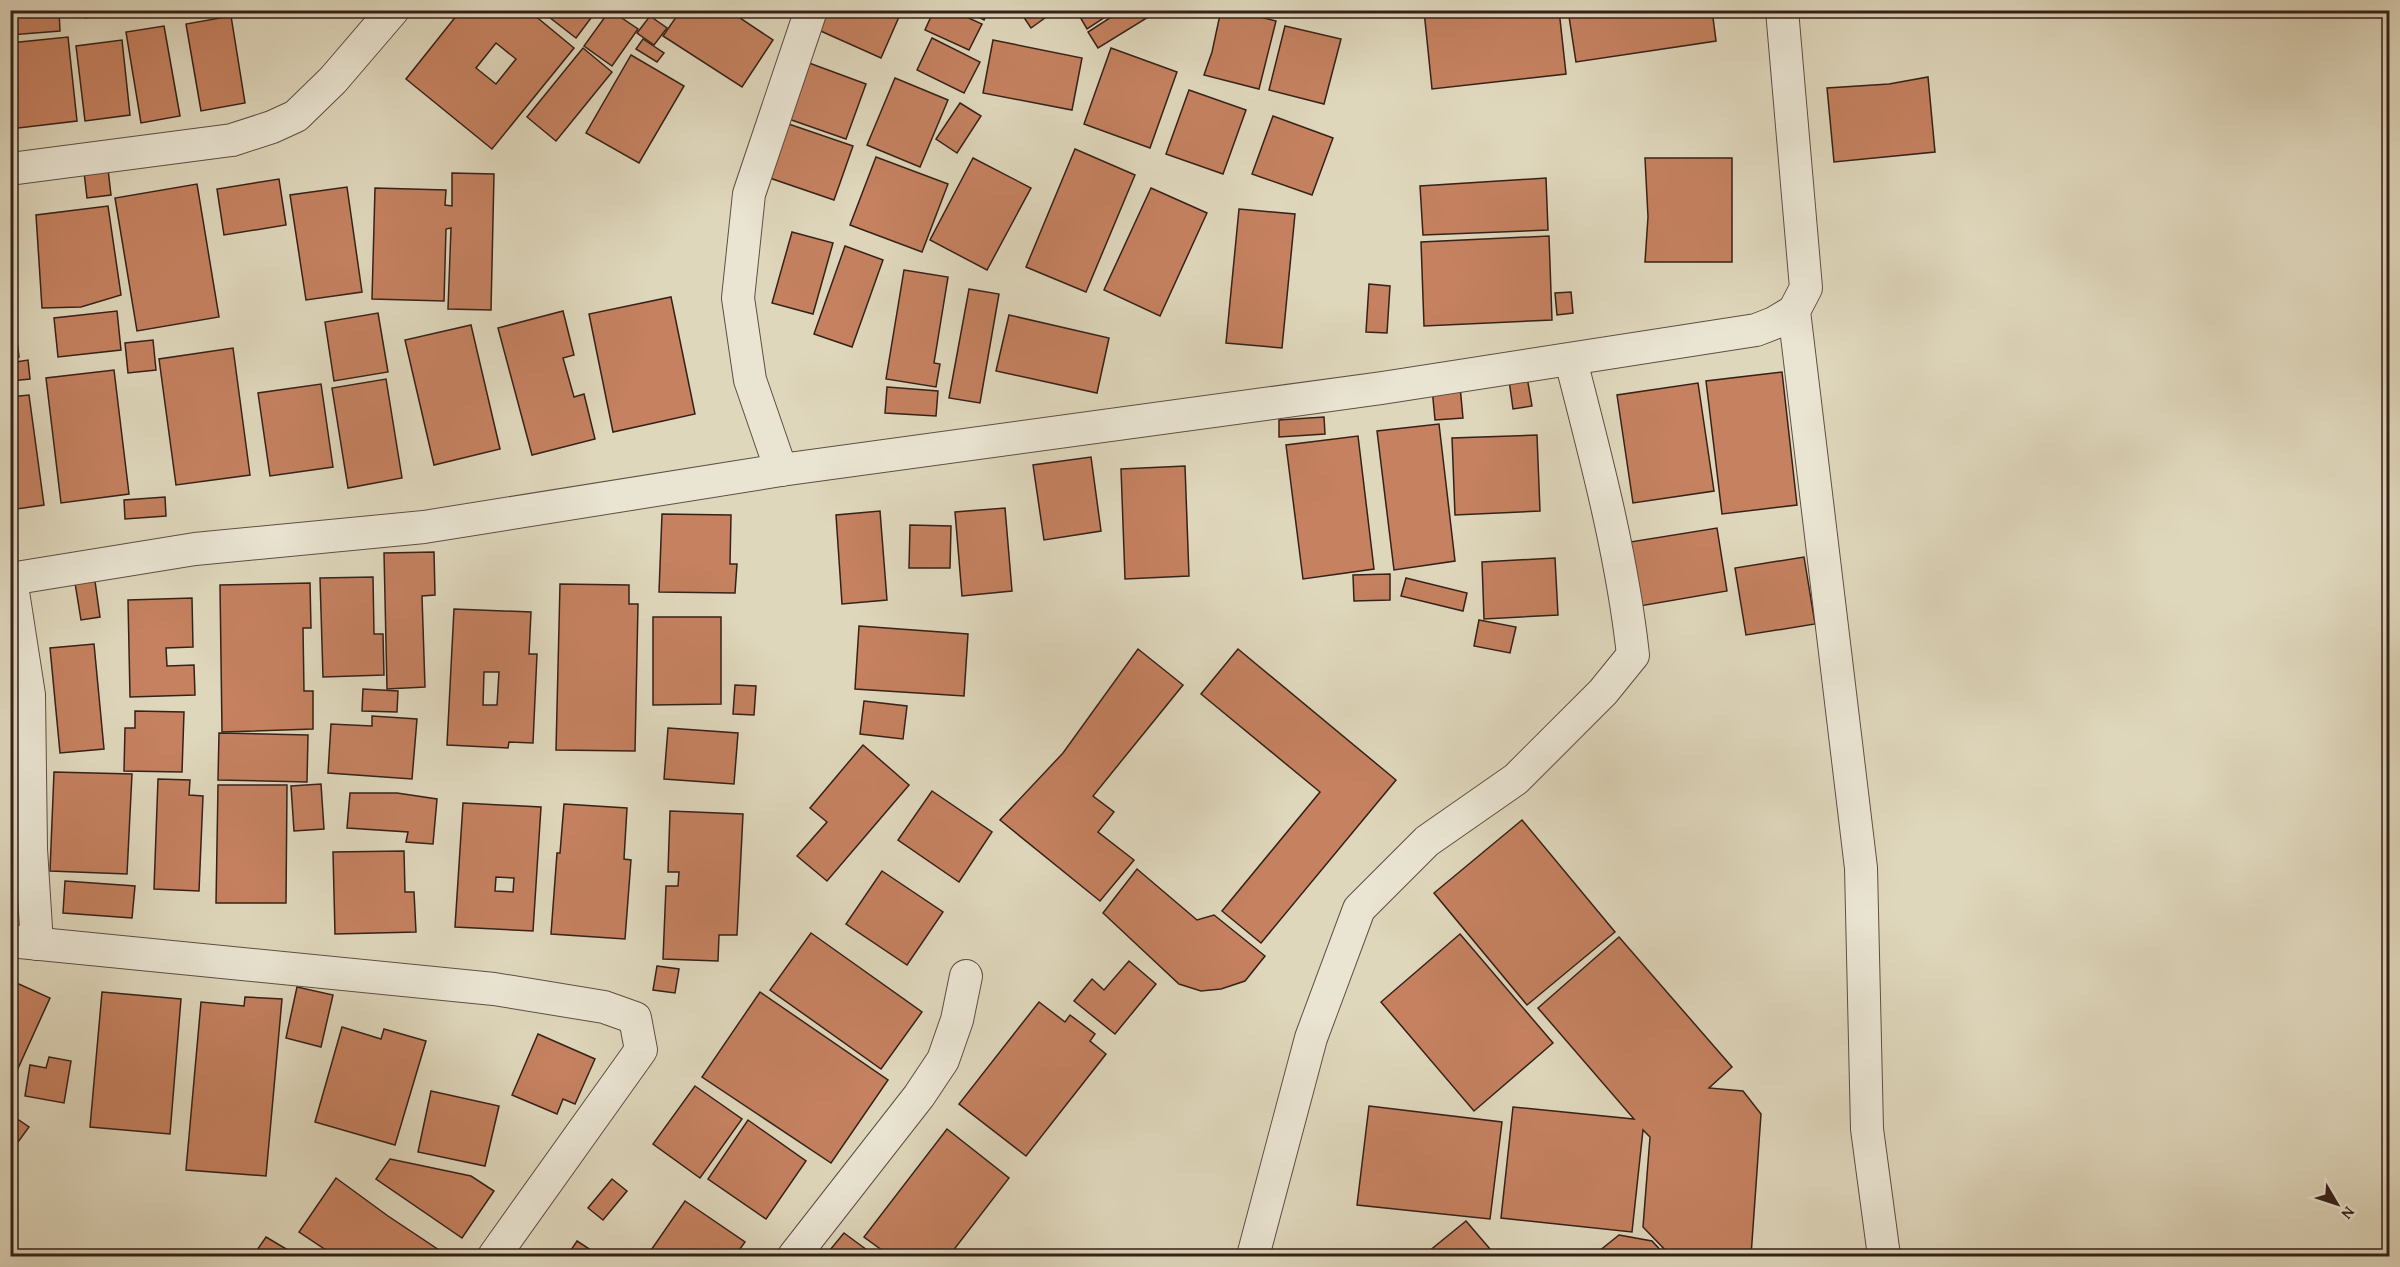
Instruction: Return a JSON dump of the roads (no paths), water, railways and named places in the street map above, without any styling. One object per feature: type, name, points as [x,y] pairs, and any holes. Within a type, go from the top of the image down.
[{"type":"street","points":[[10,169],[232,140],[272,127],[296,116],[304,109],[393,10]]},
{"type":"street","points":[[781,470],[750,380],[738,298],[749,194],[811,10]]},
{"type":"street","points":[[494,1257],[641,1050],[635,1018],[604,1007],[494,989],[24,943],[31,849],[29,695],[11,579],[195,549],[424,527],[781,470],[1083,431],[1571,361],[1756,330],[1794,311],[1806,288],[1782,10]]},
{"type":"street","points":[[1794,311],[1861,868],[1867,1129],[1884,1257]]},
{"type":"street","points":[[1253,1257],[1311,1038],[1359,909],[1426,841],[1516,779],[1603,692],[1633,656],[1626,594],[1608,506],[1571,361]]},
{"type":"street","points":[[794,1257],[919,1096],[942,1060],[957,1020],[966,976]]}]
